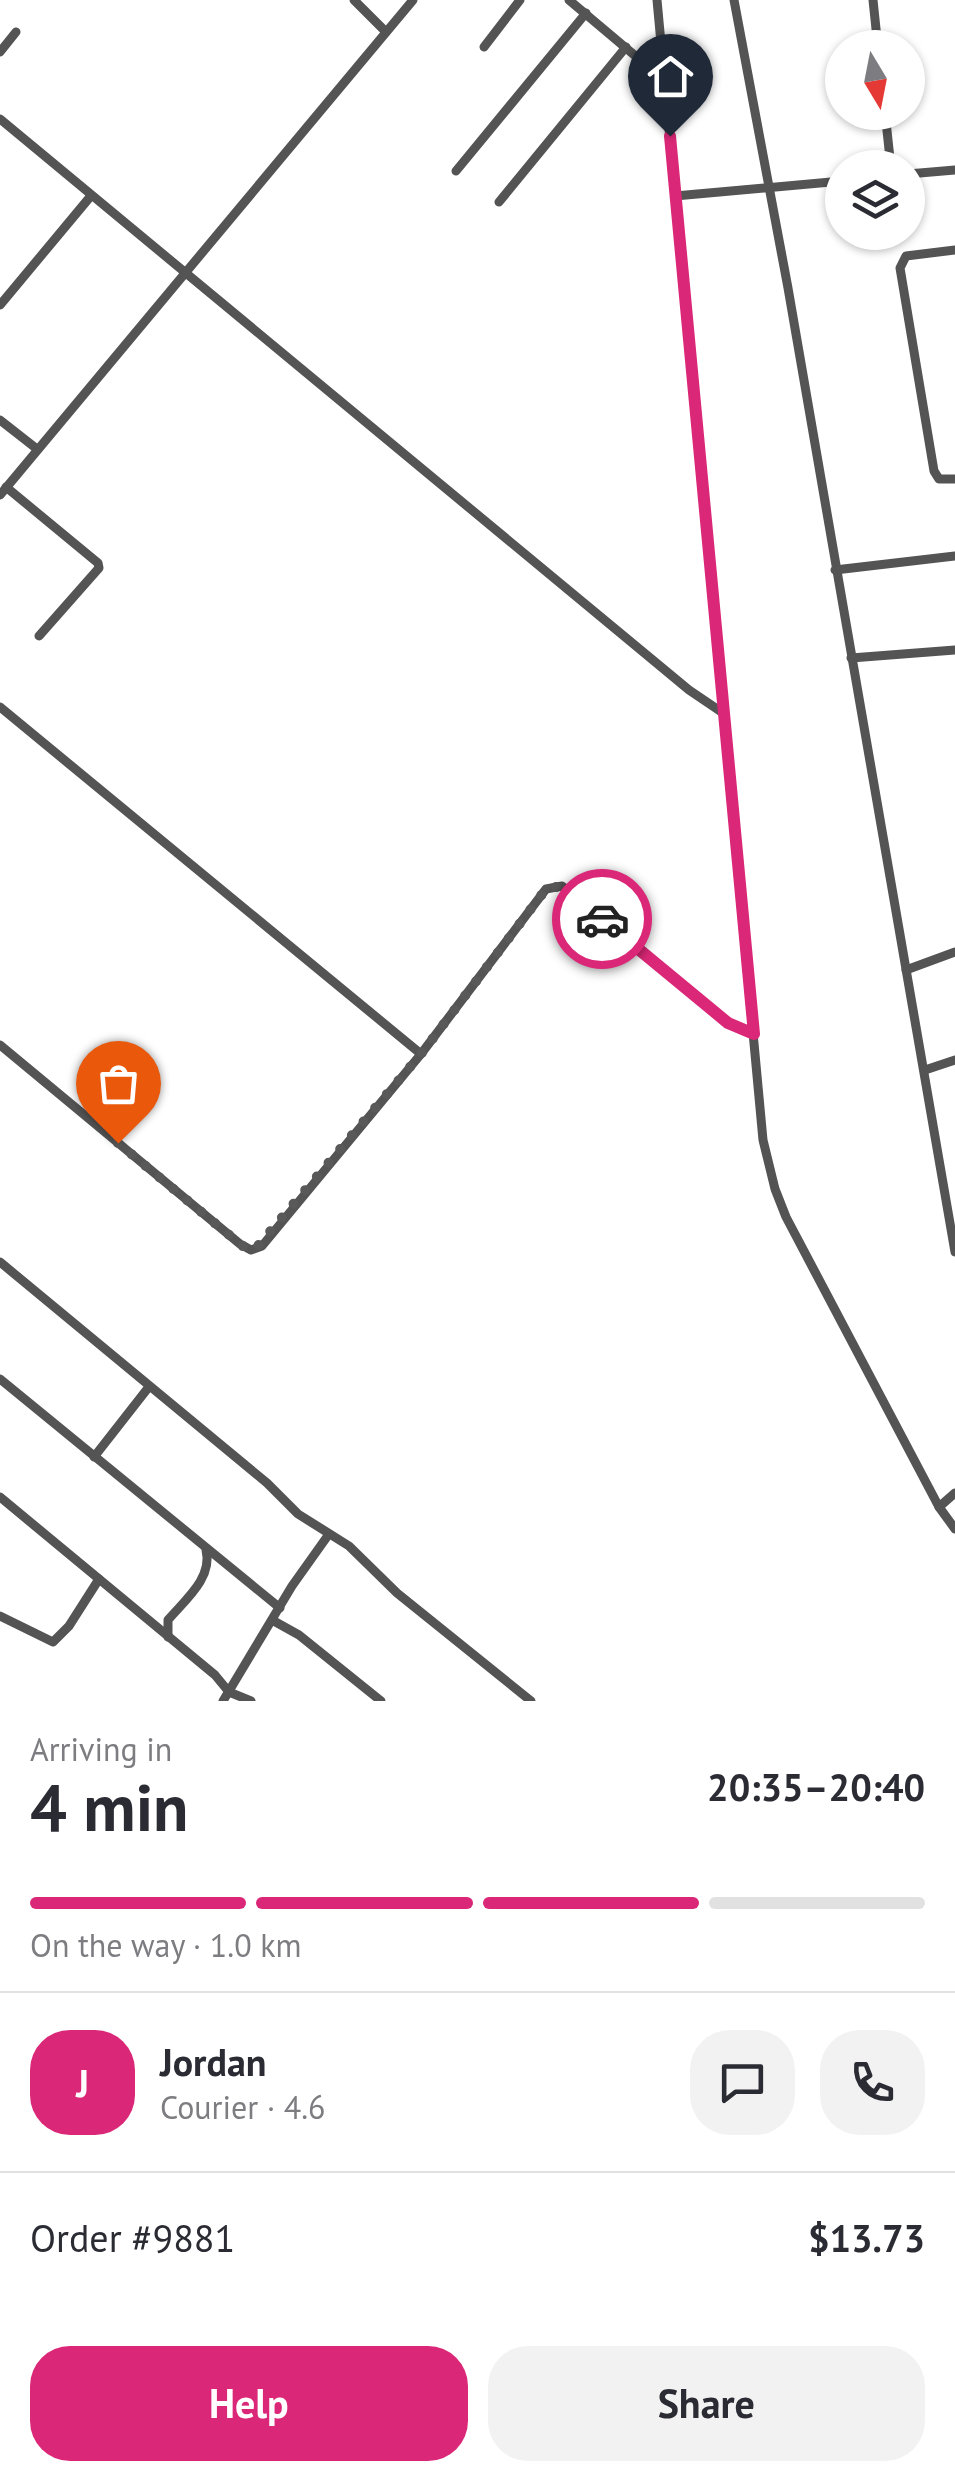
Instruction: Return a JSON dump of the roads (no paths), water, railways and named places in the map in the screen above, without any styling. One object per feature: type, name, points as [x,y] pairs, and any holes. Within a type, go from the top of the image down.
[{"type":"street","points":[[354,0],[386,32]]},
{"type":"street","points":[[39,636],[99,568],[98,563],[3,491],[413,0]]},
{"type":"street","points":[[484,47],[520,0]]},
{"type":"street","points":[[569,0],[664,76]]},
{"type":"street","points":[[657,0],[763,1140],[775,1189],[818,1280],[938,1507],[955,1530]]},
{"type":"street","points":[[734,0],[955,1252]]},
{"type":"street","points":[[873,0],[876,30]]},
{"type":"street","points":[[456,170],[586,13]]},
{"type":"street","points":[[0,52],[16,32]]},
{"type":"street","points":[[499,202],[626,47]]},
{"type":"street","points":[[2,125],[674,678],[723,713]]},
{"type":"street","points":[[925,173],[955,170]]},
{"type":"street","points":[[675,196],[825,183]]},
{"type":"street","points":[[0,305],[90,196]]},
{"type":"street","points":[[955,250],[906,256],[900,268],[934,471],[939,479],[955,479]]},
{"type":"street","points":[[0,420],[37,450]]},
{"type":"street","points":[[836,570],[955,556]]},
{"type":"street","points":[[851,658],[955,650]]},
{"type":"street","points":[[0,707],[421,1054]]},
{"type":"street","points":[[0,1045],[251,1250],[262,1246],[421,1054],[546,889],[562,886],[728,1023],[754,1034]]},
{"type":"street","points":[[906,970],[955,952]]},
{"type":"street","points":[[925,1070],[955,1060]]},
{"type":"street","points":[[0,1262],[298,1514],[353,1550],[397,1593],[531,1701]]},
{"type":"street","points":[[0,1380],[280,1608]]},
{"type":"street","points":[[94,1458],[148,1388]]},
{"type":"street","points":[[938,1507],[955,1493]]},
{"type":"street","points":[[0,1498],[214,1675],[226,1696],[250,1701]]},
{"type":"street","points":[[226,1696],[330,1534]]},
{"type":"street","points":[[168,1637],[168,1620],[205,1575],[206,1550]]},
{"type":"street","points":[[0,1616],[53,1642],[69,1626],[99,1579]]},
{"type":"street","points":[[272,1620],[299,1635],[381,1701]]}]
